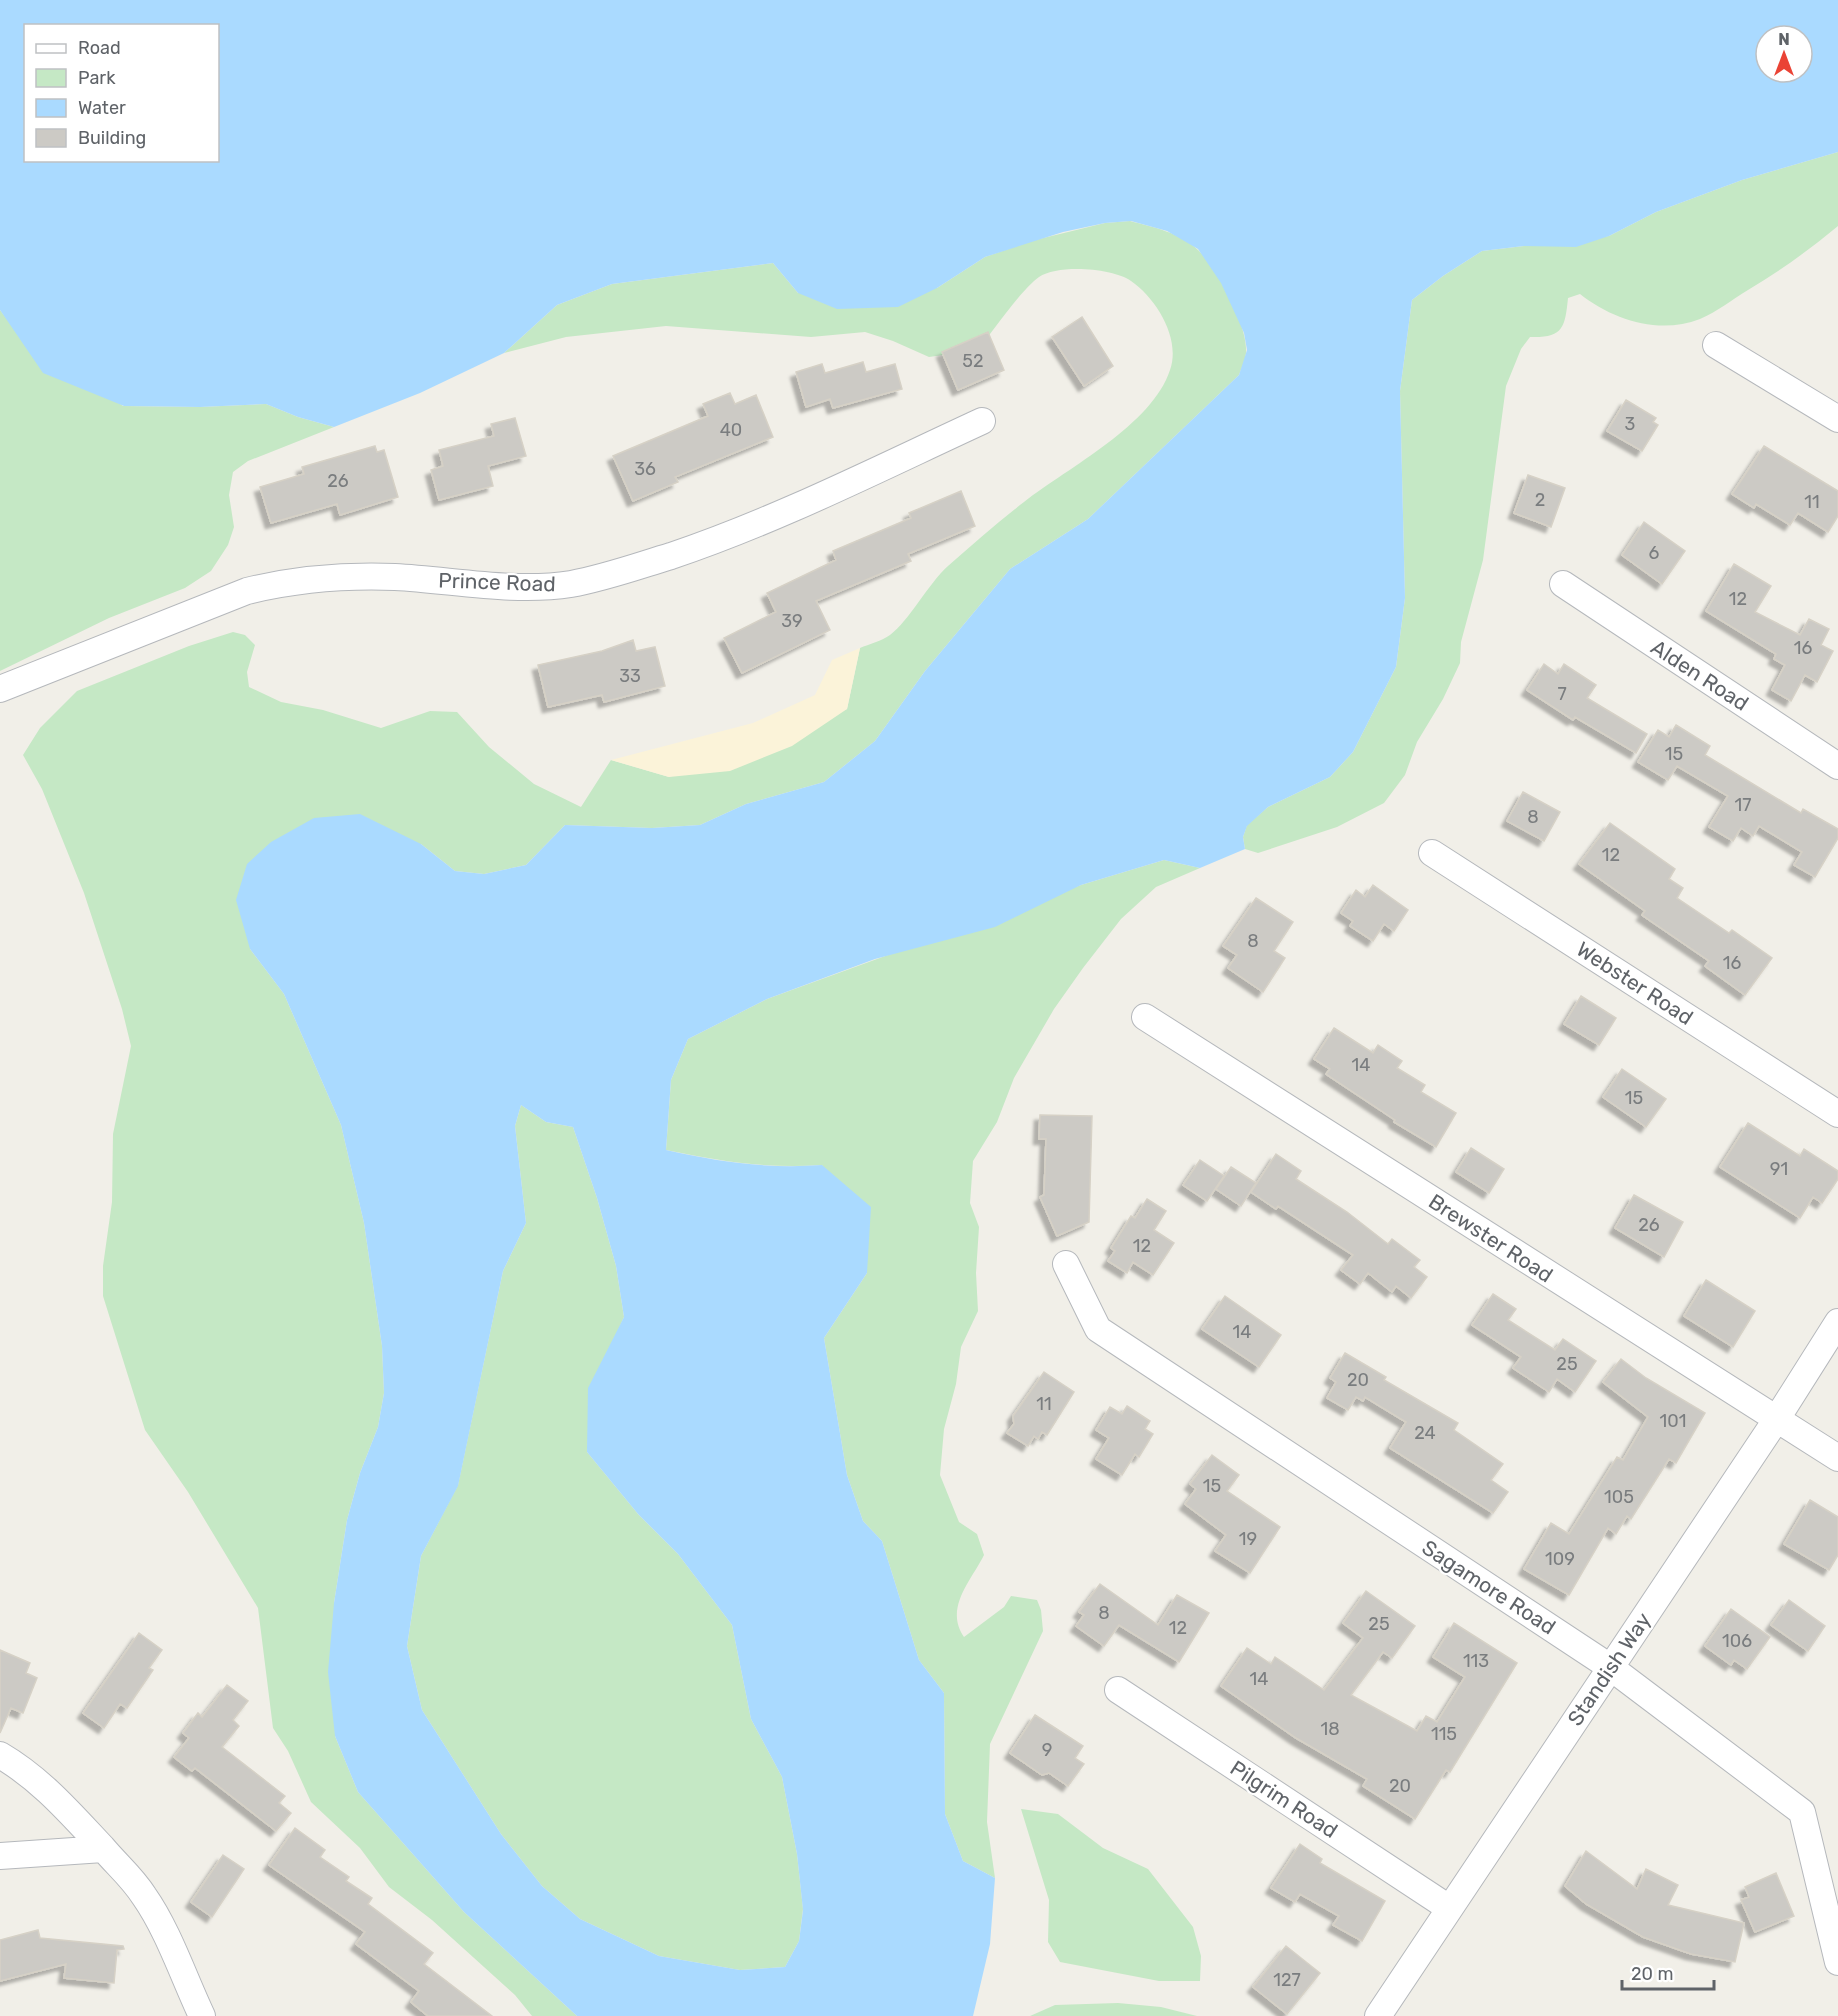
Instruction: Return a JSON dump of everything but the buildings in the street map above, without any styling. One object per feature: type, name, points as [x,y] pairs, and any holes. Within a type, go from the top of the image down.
[{"type":"street","points":[[1716,345],[1838,419]]},
{"type":"street","name":"Prince Road","points":[[0,689],[247,591],[275,584],[319,577],[393,577],[525,586],[570,584],[615,574],[750,528],[982,421]]},
{"type":"street","name":"Alden Road","points":[[1563,584],[1838,766]]},
{"type":"street","name":"Webster Road","points":[[1432,853],[1838,1114]]},
{"type":"street","name":"Brewster Road","points":[[1144,1017],[1838,1458]]},
{"type":"street","name":"Sagamore Road","points":[[1066,1264],[1098,1329],[1610,1667],[1802,1812],[1838,1962]]},
{"type":"street","name":"Standish Way","points":[[1378,2016],[1776,1420],[1838,1322]]},
{"type":"street","name":"Pilgrim Road","points":[[1118,1690],[1449,1908]]},
{"type":"street","points":[[0,1755],[69,1809],[103,1849],[127,1872],[146,1897],[202,2016]]},
{"type":"street","points":[[0,1856],[103,1849]]},
{"type":"green space","points":[[1838,152],[1838,226],[1783,268],[1719,309],[1684,324],[1653,325],[1622,318],[1580,294],[1568,298],[1563,324],[1556,333],[1549,336],[1530,337],[1521,349],[1506,386],[1483,560],[1461,642],[1460,663],[1443,699],[1417,742],[1405,775],[1384,803],[1337,827],[1258,853],[1245,849],[1243,837],[1247,825],[1268,807],[1330,777],[1353,752],[1396,667],[1405,598],[1400,391],[1412,300],[1443,276],[1482,251],[1609,236],[1656,212],[1742,180]]},
{"type":"green space","points":[[1130,221],[1166,231],[1183,239],[1198,250],[1214,270],[1241,324],[1246,355],[1239,375],[1088,519],[1010,569],[925,671],[875,741],[824,782],[746,804],[700,825],[652,828],[565,825],[526,865],[484,874],[455,871],[421,844],[250,949],[284,994],[341,1125],[364,1223],[382,1346],[384,1393],[378,1427],[360,1473],[347,1520],[334,1603],[335,1736],[358,1792],[464,1912],[577,2016],[532,2016],[515,1995],[432,1920],[389,1887],[360,1848],[311,1802],[288,1751],[273,1728],[258,1608],[188,1492],[145,1430],[103,1296],[103,1266],[112,1202],[113,1134],[131,1046],[122,1009],[84,893],[42,789],[23,755],[40,728],[77,691],[189,646],[233,632],[245,635],[255,645],[247,672],[249,687],[281,702],[323,710],[381,728],[430,711],[457,712],[489,747],[534,784],[581,807],[611,760],[669,777],[847,709],[860,648],[890,635],[948,566],[1024,502],[1107,444],[1146,409],[1160,390],[1173,358],[1169,333],[1150,298],[1131,281],[1112,273],[1085,269],[1059,270],[1039,277],[1032,283],[1007,311],[978,350],[929,357],[893,341],[865,332],[811,337],[666,326],[566,337],[504,353],[557,305],[612,284],[773,263],[798,293],[937,288],[985,257],[1031,241],[1105,223]]},
{"type":"green space","points":[[0,310],[14,328],[123,406],[200,407],[266,404],[298,417],[334,427],[248,461],[233,472],[229,495],[234,527],[228,545],[211,571],[185,588],[109,618],[0,671]]},
{"type":"green space","points":[[1164,860],[1200,868],[1156,887],[1121,919],[1083,968],[1054,1009],[1014,1078],[997,1122],[973,1161],[970,1203],[979,1227],[976,1273],[978,1311],[961,1347],[956,1384],[944,1429],[940,1475],[959,1522],[977,1534],[984,1555],[962,1595],[957,1616],[964,1637],[1004,1607],[1011,1596],[1037,1600],[1041,1610],[1043,1631],[990,1744],[987,1822],[995,1878],[963,1861],[945,1814],[944,1693],[919,1660],[882,1541],[863,1521],[847,1475],[824,1338],[867,1273],[822,1165],[782,1166],[743,1163],[666,1150],[671,1080],[688,1039],[767,999],[1081,885]]},
{"type":"green space","points":[[521,1105],[546,1122],[573,1127],[597,1198],[616,1266],[624,1317],[611,1346],[587,1452],[638,1514],[678,1554],[732,1625],[751,1719],[782,1777],[797,1854],[803,1909],[799,1941],[785,1967],[740,1970],[659,1956],[580,1919],[542,1886],[501,1834],[422,1710],[407,1646],[421,1556],[458,1485],[503,1271],[526,1223],[515,1126]]},
{"type":"green space","points":[[1021,1809],[1058,1814],[1103,1848],[1148,1869],[1193,1927],[1201,1956],[1200,1981],[1159,1981],[1060,1962],[1048,1942],[1049,1900]]},
{"type":"green space","points":[[1118,2003],[1161,2007],[1197,2016],[1030,2016],[1055,2005]]},
{"type":"sand","points":[[860,648],[847,709],[792,746],[730,771],[669,777],[611,760],[753,723],[815,695],[832,660]]},
{"type":"water","points":[[0,0],[1838,0],[1838,152],[1742,180],[1656,212],[1609,236],[1576,247],[1524,246],[1482,251],[1443,276],[1412,300],[1400,391],[1405,598],[1396,667],[1353,752],[1330,777],[1268,807],[1247,826],[1243,837],[1245,849],[1200,868],[1164,860],[1081,885],[995,927],[875,959],[767,999],[688,1039],[671,1080],[666,1150],[744,1164],[822,1165],[871,1207],[867,1273],[824,1338],[847,1475],[863,1521],[882,1541],[919,1660],[944,1693],[945,1814],[963,1861],[995,1878],[990,1944],[973,2016],[577,2016],[464,1912],[358,1792],[335,1736],[328,1672],[334,1603],[347,1520],[360,1473],[378,1427],[384,1393],[382,1346],[364,1223],[341,1125],[284,994],[250,949],[236,900],[247,864],[271,842],[314,818],[360,814],[421,844],[455,871],[484,874],[526,865],[565,825],[652,828],[700,825],[746,804],[824,782],[875,741],[925,671],[1010,569],[1088,519],[1239,375],[1247,350],[1244,333],[1221,283],[1198,249],[1167,231],[1131,221],[1105,223],[1063,232],[985,257],[937,288],[898,307],[837,309],[798,293],[773,263],[612,284],[557,305],[504,353],[420,393],[334,427],[298,417],[266,404],[200,407],[124,406],[43,373],[0,310]],"holes":[[[521,1105],[546,1122],[573,1127],[597,1198],[616,1266],[624,1317],[588,1388],[587,1452],[638,1514],[678,1554],[732,1625],[751,1719],[782,1777],[797,1854],[803,1910],[799,1941],[785,1967],[740,1970],[659,1956],[580,1919],[542,1886],[501,1834],[422,1710],[407,1646],[421,1556],[458,1486],[503,1271],[526,1223],[515,1126]]]}]
